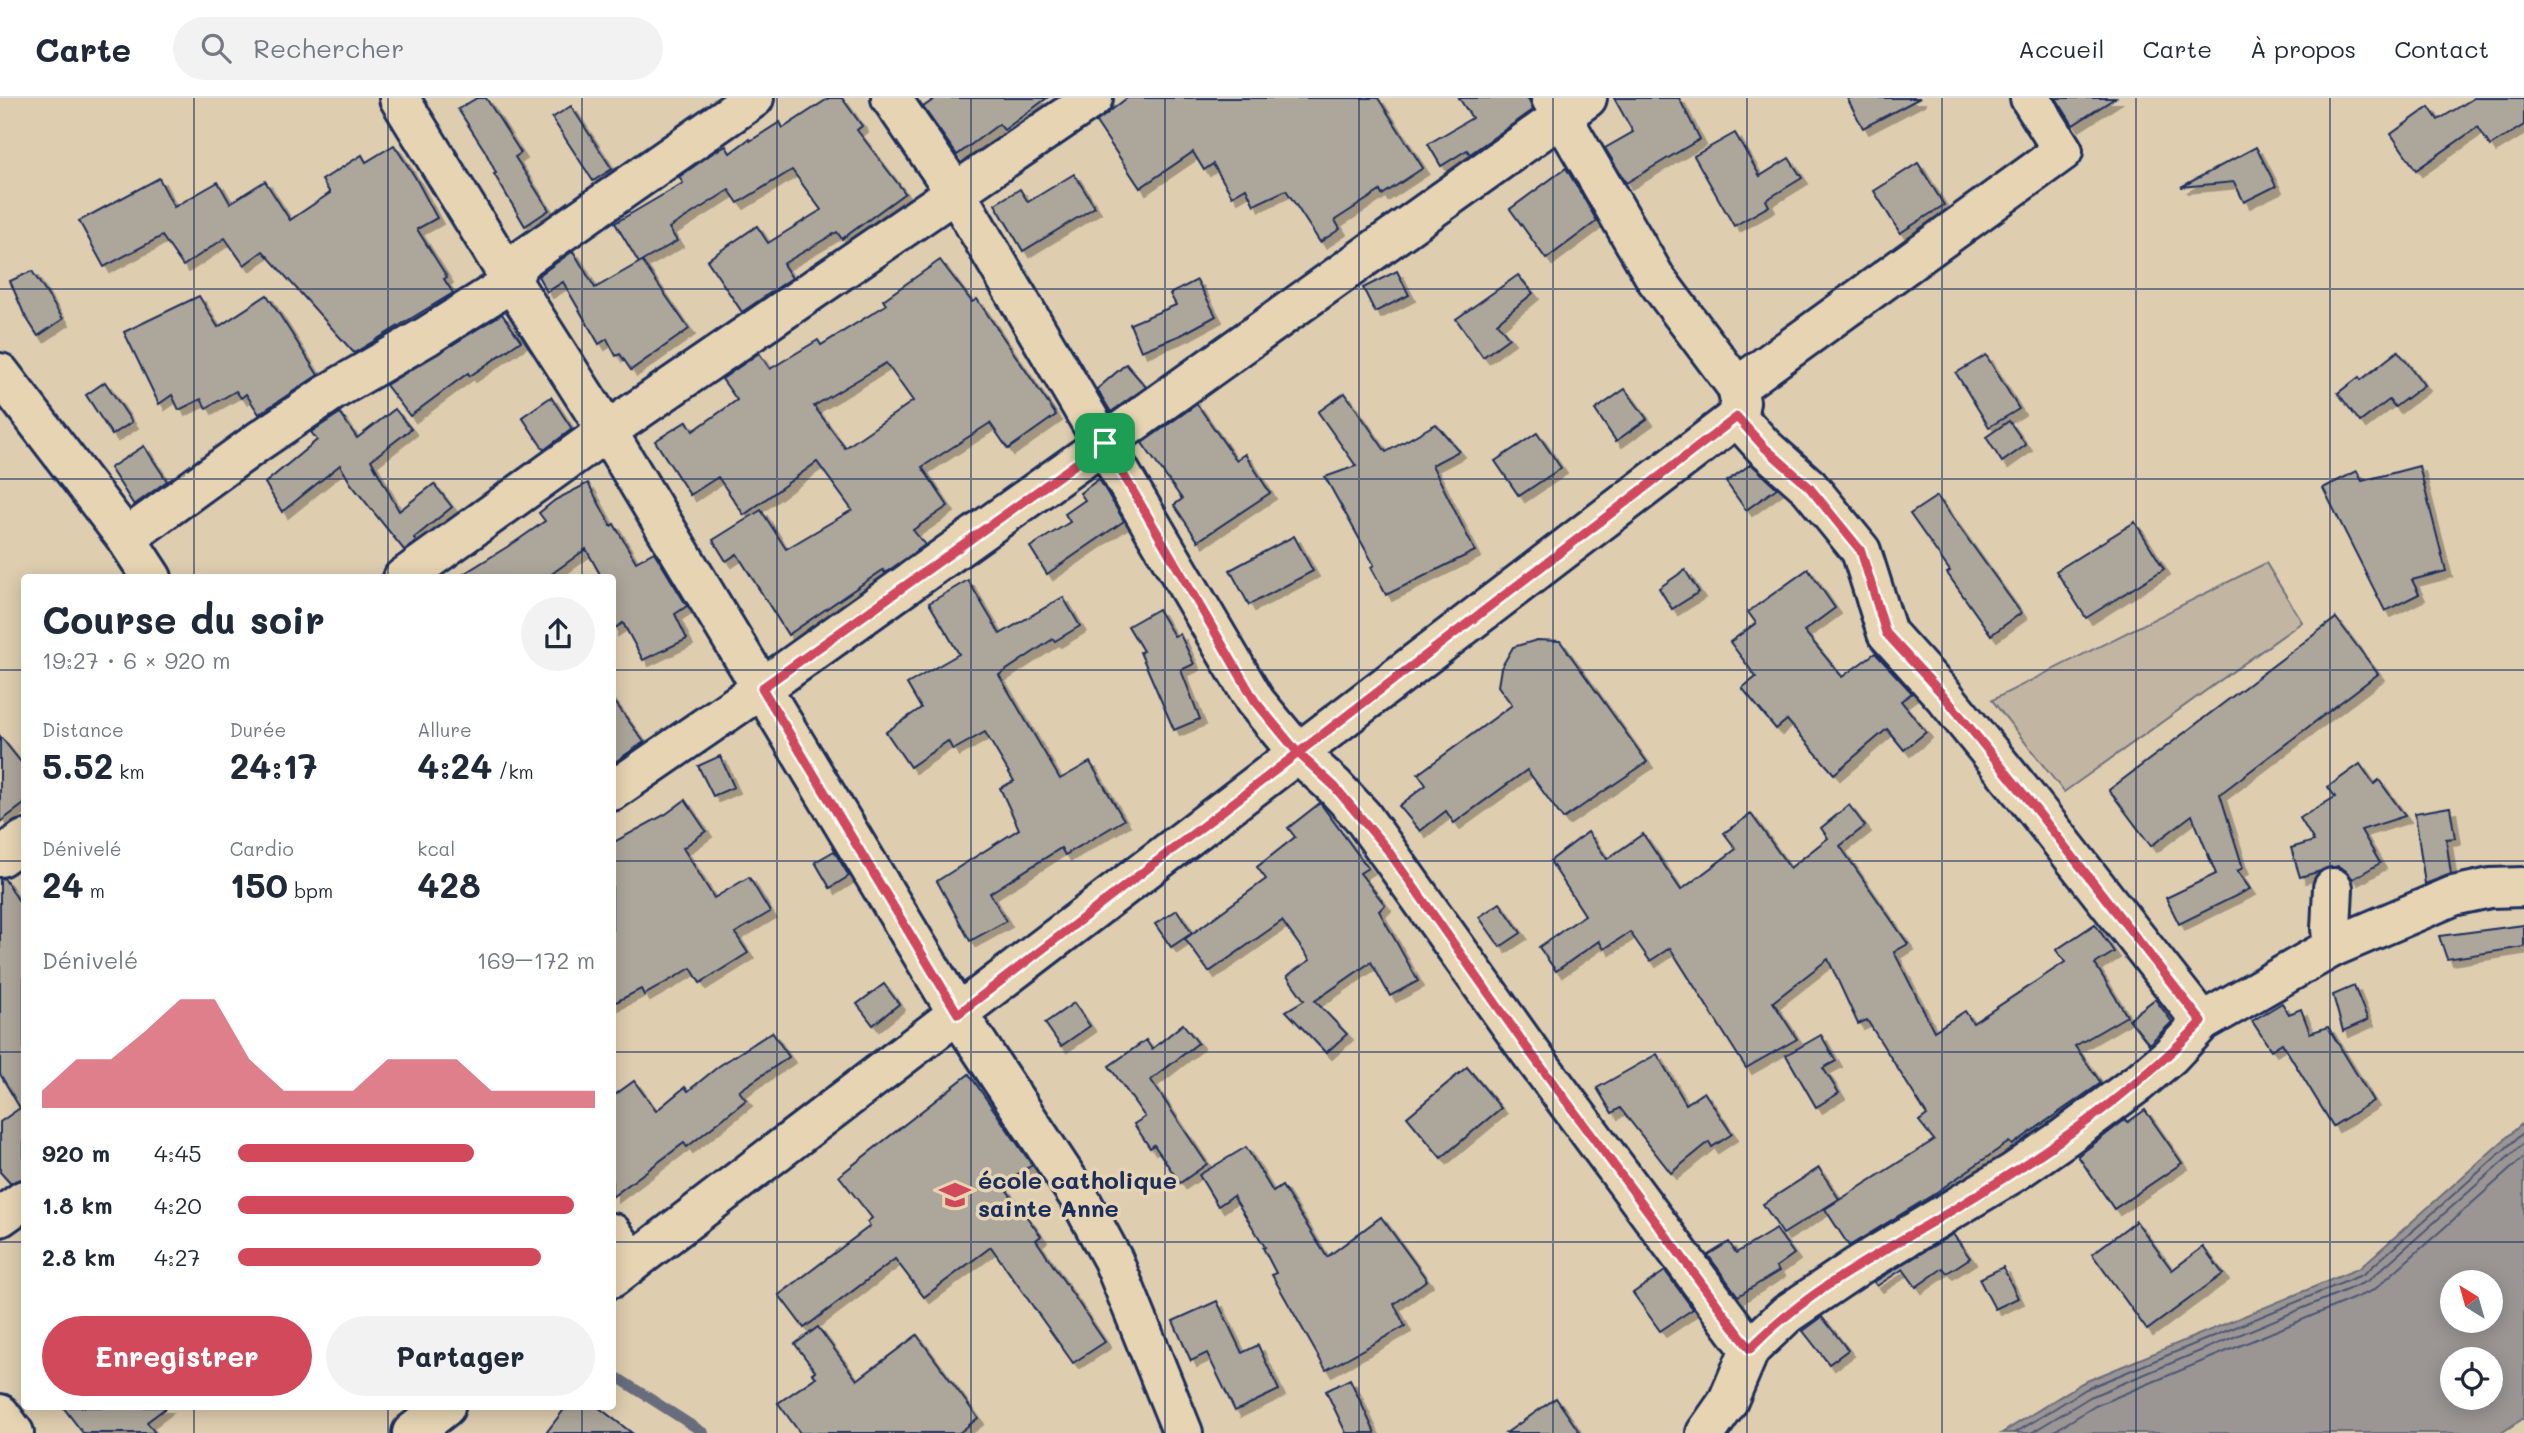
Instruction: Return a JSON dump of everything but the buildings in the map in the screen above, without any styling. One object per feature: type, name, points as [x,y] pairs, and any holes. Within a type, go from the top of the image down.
[{"type":"street","points":[[399,98],[607,431],[958,1014],[1079,1197],[1113,1260],[1183,1433]]},
{"type":"street","points":[[126,538],[334,390],[512,282],[517,265],[522,260],[754,98]]},
{"type":"street","points":[[891,98],[956,194],[1255,701],[1298,753],[1334,786],[1370,827],[1527,1048],[1750,1349]]},
{"type":"street","points":[[408,574],[607,431],[1093,98]]},
{"type":"street","points":[[619,1258],[958,1014],[1298,753],[1737,402],[2063,151],[2030,98]]},
{"type":"street","points":[[616,788],[762,688],[1105,443],[1566,104],[1656,279],[1764,447],[1809,487],[1861,551],[1886,633],[1944,696],[2202,1022]]},
{"type":"street","points":[[0,373],[126,538],[149,574]]},
{"type":"street","points":[[0,857],[21,842]]},
{"type":"street","points":[[1706,1433],[1727,1403],[1750,1349],[1787,1314],[1858,1266],[2013,1173],[2065,1137],[2138,1083],[2170,1056],[2202,1022],[2333,947],[2453,896],[2490,888],[2524,887]]},
{"type":"street","points":[[2333,888],[2333,947]]},
{"type":"street","points":[[0,1217],[21,1202]]},
{"type":"street","points":[[412,1433],[441,1410]]},
{"type":"street","points":[[0,1413],[14,1433]]},
{"type":"shaded area","points":[[2266,563],[2302,622],[2064,792],[1992,700]]},
{"type":"water","points":[[2524,1122],[2524,1418],[2501,1433],[2002,1433],[2082,1383],[2360,1268]]},
{"type":"waterway","points":[[616,1377],[704,1433]]},
{"type":"place","name":"école catholique sainte Anne","points":[[955,1195]]},
{"type":"route","points":[[1105,443],[762,688],[958,1014],[1298,753],[1362,816],[1527,1048],[1750,1349],[1787,1314],[1858,1266],[2013,1173],[2065,1137],[2138,1083],[2170,1056],[2202,1022],[1944,696],[1886,633],[1861,551],[1809,487],[1764,447],[1737,417],[1298,753],[1255,701],[1105,443]]}]
